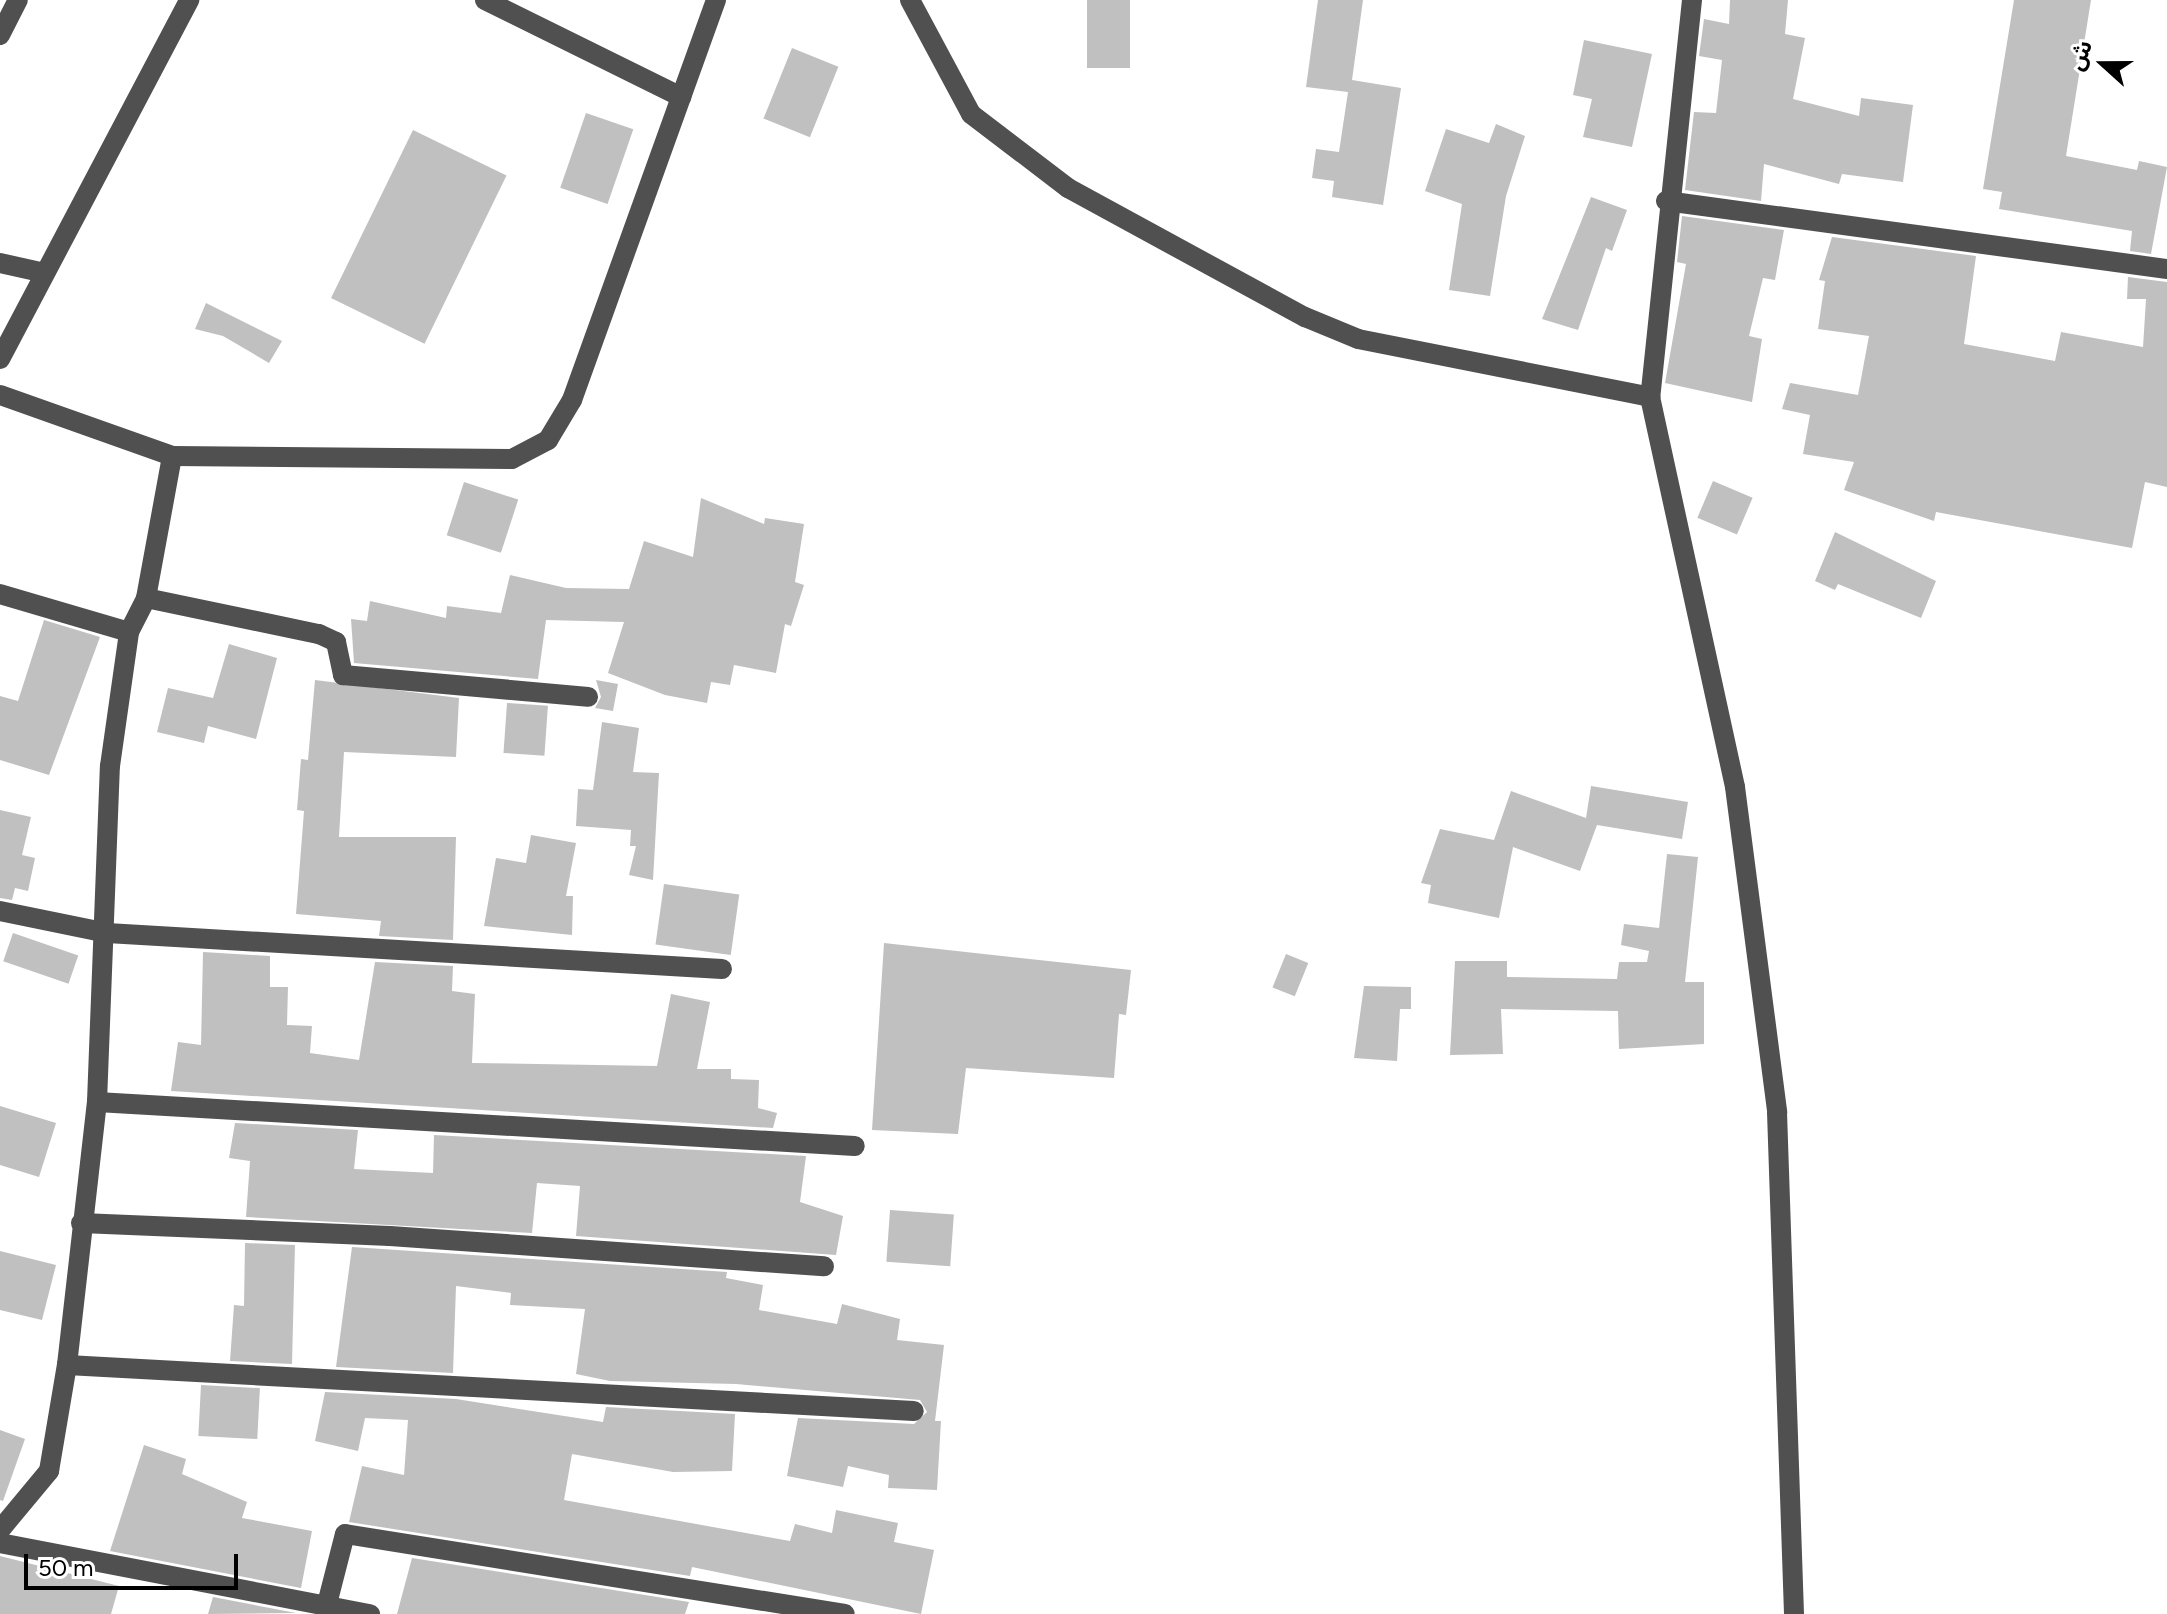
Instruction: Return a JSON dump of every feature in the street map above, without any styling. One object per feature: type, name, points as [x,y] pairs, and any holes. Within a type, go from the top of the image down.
[{"type":"street","points":[[0,35],[18,0]]},
{"type":"street","points":[[0,359],[189,0]]},
{"type":"street","points":[[485,0],[681,97]]},
{"type":"street","points":[[0,395],[172,456],[512,459],[548,440],[572,400],[716,0]]},
{"type":"street","points":[[910,0],[971,114],[1068,188],[1305,317],[1358,339],[1650,397]]},
{"type":"street","points":[[1692,0],[1666,201],[1650,397],[1735,787],[1777,1112],[1794,1614]]},
{"type":"street","points":[[1666,201],[2167,269]]},
{"type":"street","points":[[0,263],[45,273]]},
{"type":"street","points":[[0,1530],[49,1471],[67,1365],[97,1102],[107,933],[110,766],[129,632],[146,598],[172,456]]},
{"type":"street","points":[[0,594],[129,632]]},
{"type":"street","points":[[146,598],[319,634],[336,642],[343,675],[588,697]]},
{"type":"street","points":[[0,911],[107,933],[722,969]]},
{"type":"street","points":[[97,1102],[855,1146]]},
{"type":"street","points":[[81,1223],[390,1236],[824,1266]]},
{"type":"street","points":[[67,1365],[914,1411]]},
{"type":"street","points":[[327,1604],[345,1534],[845,1614]]},
{"type":"street","points":[[0,1543],[370,1614]]},
{"type":"building","points":[[1087,0],[1130,0],[1130,68],[1087,68]]},
{"type":"building","points":[[1318,0],[1363,0],[1352,80],[1401,88],[1383,205],[1332,197],[1334,181],[1312,178],[1316,149],[1339,152],[1348,92],[1306,87]]},
{"type":"building","points":[[1730,0],[1788,0],[1785,34],[1805,38],[1793,99],[1859,116],[1861,98],[1913,105],[1903,182],[1842,174],[1839,184],[1764,164],[1761,201],[1685,190],[1694,112],[1716,113],[1722,60],[1699,56],[1704,19],[1729,24]]},
{"type":"building","points":[[2014,0],[2091,0],[2066,156],[2137,170],[2139,161],[2167,167],[2151,254],[2130,251],[2132,231],[1999,209],[2002,192],[1983,189]]},
{"type":"building","points":[[1584,40],[1652,54],[1632,147],[1583,137],[1592,99],[1573,95]]},
{"type":"building","points":[[792,48],[838,67],[810,137],[764,118]]},
{"type":"building","points":[[586,113],[633,129],[608,204],[560,188]]},
{"type":"building","points":[[1496,124],[1525,136],[1506,196],[1490,296],[1449,290],[1462,204],[1425,191],[1446,129],[1489,143]]},
{"type":"building","points":[[413,130],[506,176],[424,344],[331,298]]},
{"type":"building","points":[[1591,197],[1627,210],[1612,251],[1606,248],[1578,330],[1542,319]]},
{"type":"building","points":[[1682,216],[1784,230],[1775,280],[1763,278],[1749,336],[1762,339],[1752,402],[1665,383],[1686,264],[1677,262]]},
{"type":"building","points":[[1832,237],[1976,256],[1964,344],[2055,361],[2061,332],[2143,347],[2146,299],[2127,299],[2128,277],[2167,282],[2167,487],[2145,482],[2132,548],[1936,512],[1934,521],[1844,490],[1854,462],[1803,454],[1810,415],[1782,409],[1790,383],[1858,395],[1869,336],[1818,329],[1825,281],[1819,280]]},
{"type":"building","points":[[206,303],[282,341],[269,363],[223,336],[195,329]]},
{"type":"building","points":[[1713,481],[1753,498],[1737,535],[1697,518]]},
{"type":"building","points":[[464,482],[518,500],[501,553],[447,535]]},
{"type":"building","points":[[701,498],[764,524],[765,518],[804,524],[795,582],[804,585],[791,626],[785,624],[776,673],[734,665],[730,685],[711,682],[707,703],[665,695],[608,673],[624,622],[546,620],[538,679],[354,663],[351,619],[367,621],[370,601],[446,618],[447,606],[501,613],[510,575],[566,588],[629,589],[644,541],[693,557]]},
{"type":"building","points":[[1835,532],[1936,581],[1921,618],[1838,584],[1835,590],[1815,581]]},
{"type":"building","points":[[44,620],[100,637],[49,775],[0,760],[0,696],[18,701]]},
{"type":"building","points":[[229,644],[277,658],[256,739],[208,726],[204,743],[157,732],[168,688],[213,698]]},
{"type":"building","points":[[315,680],[459,698],[456,757],[344,752],[339,837],[456,837],[453,940],[379,936],[381,921],[296,914],[304,811],[297,810],[301,759],[308,760]]},
{"type":"building","points":[[596,680],[618,684],[613,711],[595,708],[601,697]]},
{"type":"building","points":[[507,703],[548,706],[544,756],[504,753]]},
{"type":"building","points":[[602,722],[639,728],[633,772],[659,773],[653,880],[629,875],[636,846],[630,846],[631,830],[576,826],[578,789],[593,790]]},
{"type":"building","points":[[1591,786],[1688,802],[1682,839],[1597,825],[1580,871],[1513,847],[1499,918],[1428,903],[1431,885],[1421,883],[1440,829],[1494,840],[1511,791],[1586,818]]},
{"type":"building","points":[[0,810],[31,817],[22,855],[35,858],[28,891],[15,888],[12,900],[0,898]]},
{"type":"building","points":[[531,835],[576,843],[566,896],[573,896],[572,935],[484,926],[496,858],[526,863]]},
{"type":"building","points":[[1667,854],[1698,857],[1685,982],[1704,982],[1704,1044],[1619,1049],[1618,1011],[1501,1009],[1503,1054],[1450,1055],[1455,961],[1507,961],[1507,977],[1617,979],[1619,962],[1647,962],[1649,951],[1621,945],[1624,924],[1659,928]]},
{"type":"building","points":[[664,884],[739,895],[731,955],[656,944]]},
{"type":"building","points":[[13,933],[78,955],[68,984],[3,961]]},
{"type":"building","points":[[884,943],[1131,970],[1126,1015],[1119,1014],[1114,1078],[966,1068],[958,1134],[872,1130]]},
{"type":"building","points":[[203,952],[270,956],[270,987],[288,987],[287,1025],[312,1026],[310,1053],[359,1060],[375,962],[453,966],[452,991],[475,994],[472,1063],[657,1066],[671,994],[710,1002],[697,1069],[731,1069],[731,1079],[759,1080],[758,1108],[777,1113],[773,1128],[171,1091],[178,1042],[201,1045]]},
{"type":"building","points":[[1286,954],[1308,963],[1295,996],[1273,987]]},
{"type":"building","points":[[1364,986],[1411,987],[1411,1009],[1400,1009],[1397,1061],[1354,1058]]},
{"type":"building","points":[[0,1106],[56,1123],[39,1177],[0,1165]]},
{"type":"building","points":[[235,1123],[358,1130],[354,1169],[433,1173],[434,1135],[806,1156],[800,1202],[843,1216],[836,1255],[576,1236],[580,1186],[537,1183],[532,1233],[246,1217],[250,1161],[229,1158]]},
{"type":"building","points":[[890,1210],[954,1214],[950,1266],[886,1262]]},
{"type":"building","points":[[245,1243],[295,1245],[292,1364],[230,1361],[234,1305],[244,1306]]},
{"type":"building","points":[[352,1247],[727,1272],[726,1278],[763,1285],[759,1310],[837,1324],[842,1304],[900,1319],[897,1340],[944,1345],[935,1421],[941,1421],[937,1490],[888,1488],[889,1475],[848,1466],[843,1487],[787,1476],[798,1418],[914,1424],[927,1412],[920,1400],[736,1384],[610,1381],[576,1374],[585,1309],[510,1305],[511,1293],[456,1286],[453,1373],[336,1367]]},
{"type":"building","points":[[0,1251],[56,1265],[42,1320],[0,1310]]},
{"type":"building","points":[[201,1385],[260,1388],[257,1439],[198,1436]]},
{"type":"building","points":[[325,1392],[456,1399],[603,1422],[606,1407],[735,1414],[732,1471],[673,1472],[572,1454],[564,1500],[790,1541],[795,1524],[832,1533],[836,1510],[898,1523],[894,1542],[934,1550],[921,1614],[692,1567],[690,1576],[349,1522],[362,1466],[404,1475],[408,1420],[365,1418],[358,1451],[315,1441]]},
{"type":"building","points":[[0,1430],[25,1439],[3,1501],[0,1500]]},
{"type":"building","points":[[144,1445],[186,1459],[182,1474],[247,1502],[242,1518],[312,1531],[301,1588],[110,1551]]},
{"type":"building","points":[[0,1556],[119,1586],[111,1614],[0,1614]]},
{"type":"building","points":[[412,1558],[689,1602],[685,1614],[397,1614]]},
{"type":"building","points":[[213,1597],[296,1613],[208,1614]]}]
